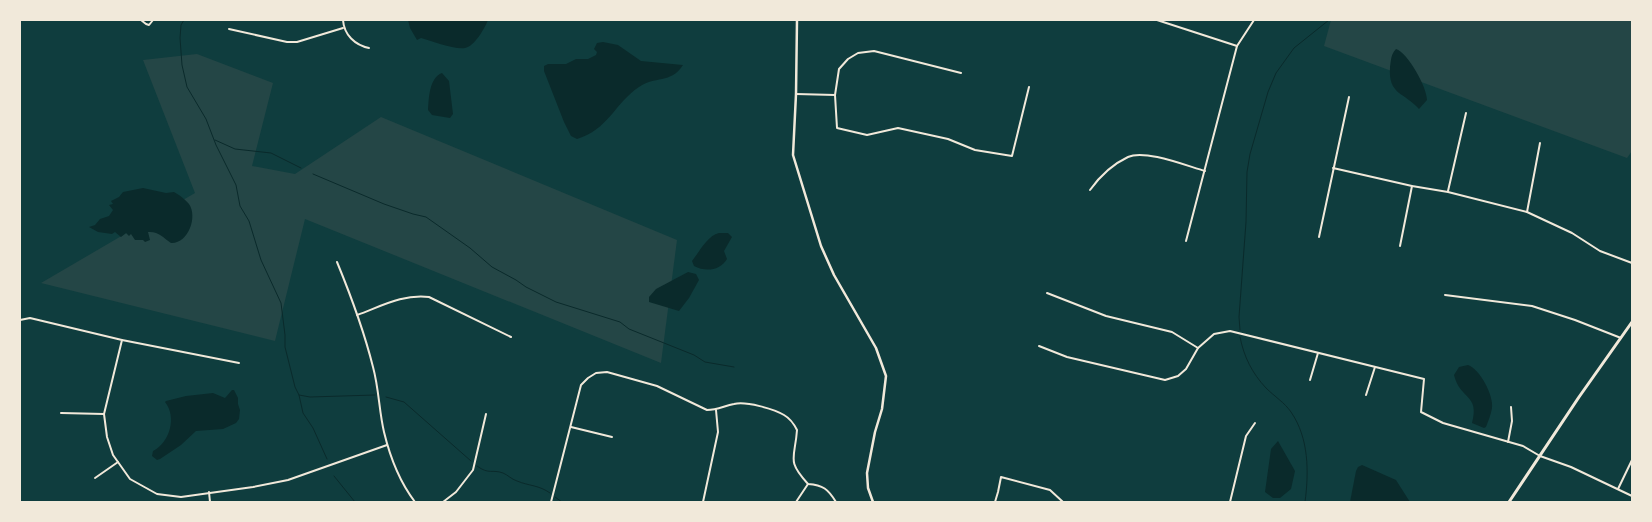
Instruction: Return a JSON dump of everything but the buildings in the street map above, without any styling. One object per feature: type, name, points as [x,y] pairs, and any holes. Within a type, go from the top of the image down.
[{"type":"main road","points":[[1509,502],[1632,322]]},
{"type":"street","points":[[142,20],[150,25],[153,20]]},
{"type":"street","points":[[342,20],[343,28],[352,41],[369,48]]},
{"type":"street","points":[[796,20],[796,94],[793,155],[821,246],[834,275],[876,348],[886,376],[882,409],[874,432],[867,473],[868,488],[873,502]]},
{"type":"street","points":[[1157,20],[1237,46]]},
{"type":"street","points":[[1186,241],[1237,46],[1254,20]]},
{"type":"street","points":[[230,30],[286,42],[297,42],[343,28]]},
{"type":"street","points":[[961,73],[874,51],[858,53],[848,59],[840,69],[836,95],[838,128],[868,135],[898,128],[948,139],[975,150],[1012,156],[1029,87]]},
{"type":"street","points":[[796,94],[836,95]]},
{"type":"street","points":[[1319,237],[1349,97]]},
{"type":"street","points":[[1448,192],[1466,113]]},
{"type":"street","points":[[1527,212],[1540,144]]},
{"type":"street","points":[[1090,190],[1106,171],[1130,156],[1153,156],[1205,171]]},
{"type":"street","points":[[1333,168],[1448,192],[1527,212],[1572,233],[1600,251],[1632,263]]},
{"type":"street","points":[[1400,246],[1412,186]]},
{"type":"street","points":[[337,262],[373,367],[391,459],[407,492],[415,502]]},
{"type":"street","points":[[1047,293],[1106,316],[1172,332],[1198,348]]},
{"type":"street","points":[[1445,295],[1532,306],[1621,338]]},
{"type":"street","points":[[357,316],[403,297],[429,297],[511,337]]},
{"type":"street","points":[[20,320],[30,318],[122,340],[239,363]]},
{"type":"street","points":[[1039,346],[1067,357],[1165,380],[1178,376],[1186,369],[1198,348],[1214,334],[1230,331],[1424,379],[1421,412],[1443,423],[1523,446],[1540,456],[1571,467],[1632,496]]},
{"type":"street","points":[[122,340],[104,414],[107,437],[113,455],[130,479],[157,494],[181,497],[253,488],[288,480],[387,445]]},
{"type":"street","points":[[1310,380],[1318,353]]},
{"type":"street","points":[[1366,395],[1375,367]]},
{"type":"street","points":[[551,502],[581,386],[596,373],[607,372],[657,386],[707,410],[716,410],[742,403],[783,414],[798,430],[792,458],[796,471],[808,484],[817,484],[829,490],[836,502]]},
{"type":"street","points":[[1508,442],[1512,421],[1510,407]]},
{"type":"street","points":[[702,502],[718,432],[716,410]]},
{"type":"street","points":[[62,413],[104,414]]},
{"type":"street","points":[[443,502],[456,492],[472,470],[486,414]]},
{"type":"street","points":[[1230,502],[1246,436],[1255,423]]},
{"type":"street","points":[[570,427],[612,438]]},
{"type":"street","points":[[1618,489],[1632,460]]},
{"type":"street","points":[[95,478],[118,462]]},
{"type":"street","points":[[995,502],[1001,477],[1050,490],[1063,502]]},
{"type":"street","points":[[796,502],[808,484]]},
{"type":"street","points":[[209,492],[210,502]]},
{"type":"shaded area","points":[[408,20],[488,20],[475,41],[468,47],[461,48],[450,47],[421,38],[417,40]]},
{"type":"shaded area","points":[[1331,20],[1632,20],[1632,151],[1627,158],[1324,46]]},
{"type":"shaded area","points":[[603,42],[618,45],[641,61],[683,65],[673,75],[639,87],[631,93],[604,123],[588,135],[577,139],[571,136],[564,122],[544,71],[544,66],[548,64],[566,64],[576,59],[588,59],[596,55],[597,52],[594,49],[597,43]]},
{"type":"shaded area","points":[[1396,49],[1411,63],[1424,87],[1427,100],[1419,109],[1398,92],[1392,83],[1390,67],[1392,55]]},
{"type":"shaded area","points":[[197,54],[273,83],[252,166],[295,174],[381,117],[677,240],[661,363],[305,219],[275,341],[41,283],[195,193],[143,60]]},
{"type":"shaded area","points":[[442,73],[449,81],[453,114],[450,118],[432,115],[428,110],[432,84],[434,79]]},
{"type":"shaded area","points":[[143,188],[166,193],[174,192],[189,204],[192,209],[192,222],[187,235],[177,242],[171,243],[158,234],[148,232],[150,240],[145,242],[143,240],[135,240],[131,234],[129,236],[126,233],[121,237],[115,232],[112,234],[98,232],[89,227],[95,225],[100,219],[109,216],[113,210],[109,205],[113,204],[111,201],[119,197],[123,192]]},
{"type":"shaded area","points":[[719,233],[728,233],[732,237],[724,251],[727,259],[724,263],[716,268],[707,270],[694,266],[692,261],[704,244],[711,237]]},
{"type":"shaded area","points":[[688,272],[696,274],[699,280],[679,311],[649,302],[649,297],[656,289]]},
{"type":"shaded area","points":[[1468,365],[1481,377],[1491,397],[1492,411],[1484,428],[1472,423],[1473,407],[1460,389],[1454,375],[1459,367]]},
{"type":"shaded area","points":[[234,390],[238,398],[240,410],[239,419],[236,423],[223,429],[196,431],[181,445],[160,459],[157,460],[152,456],[153,451],[164,442],[170,429],[171,415],[166,401],[186,396],[213,393],[225,398]]},
{"type":"shaded area","points":[[1278,441],[1295,471],[1291,489],[1280,498],[1273,498],[1265,492],[1271,449]]},
{"type":"shaded area","points":[[1362,465],[1396,480],[1410,502],[1350,502],[1356,471]]},
{"type":"waterway","points":[[184,20],[181,25],[180,38],[182,65],[187,87],[206,119],[216,145],[236,185],[240,206],[249,221],[261,260],[281,303],[285,347],[295,387],[303,413],[313,428],[327,459]]},
{"type":"waterway","points":[[1240,330],[1239,317],[1246,222],[1247,172],[1250,154],[1268,92],[1276,73],[1294,48],[1329,20]]},
{"type":"waterway","points":[[215,140],[235,149],[271,153],[301,168]]},
{"type":"waterway","points":[[313,174],[384,204],[426,217],[470,248],[492,267],[556,302],[620,322],[629,329],[694,355],[705,362],[734,367]]},
{"type":"waterway","points":[[1240,337],[1246,358],[1257,377],[1289,409],[1297,422],[1306,456],[1305,502]]},
{"type":"waterway","points":[[299,395],[310,397],[375,395]]},
{"type":"waterway","points":[[386,397],[404,402],[471,461]]},
{"type":"waterway","points":[[477,466],[488,471],[503,473],[521,483],[542,488],[550,493]]},
{"type":"waterway","points":[[334,476],[355,502]]},
{"type":"waterway","points":[[555,497],[562,502]]}]
